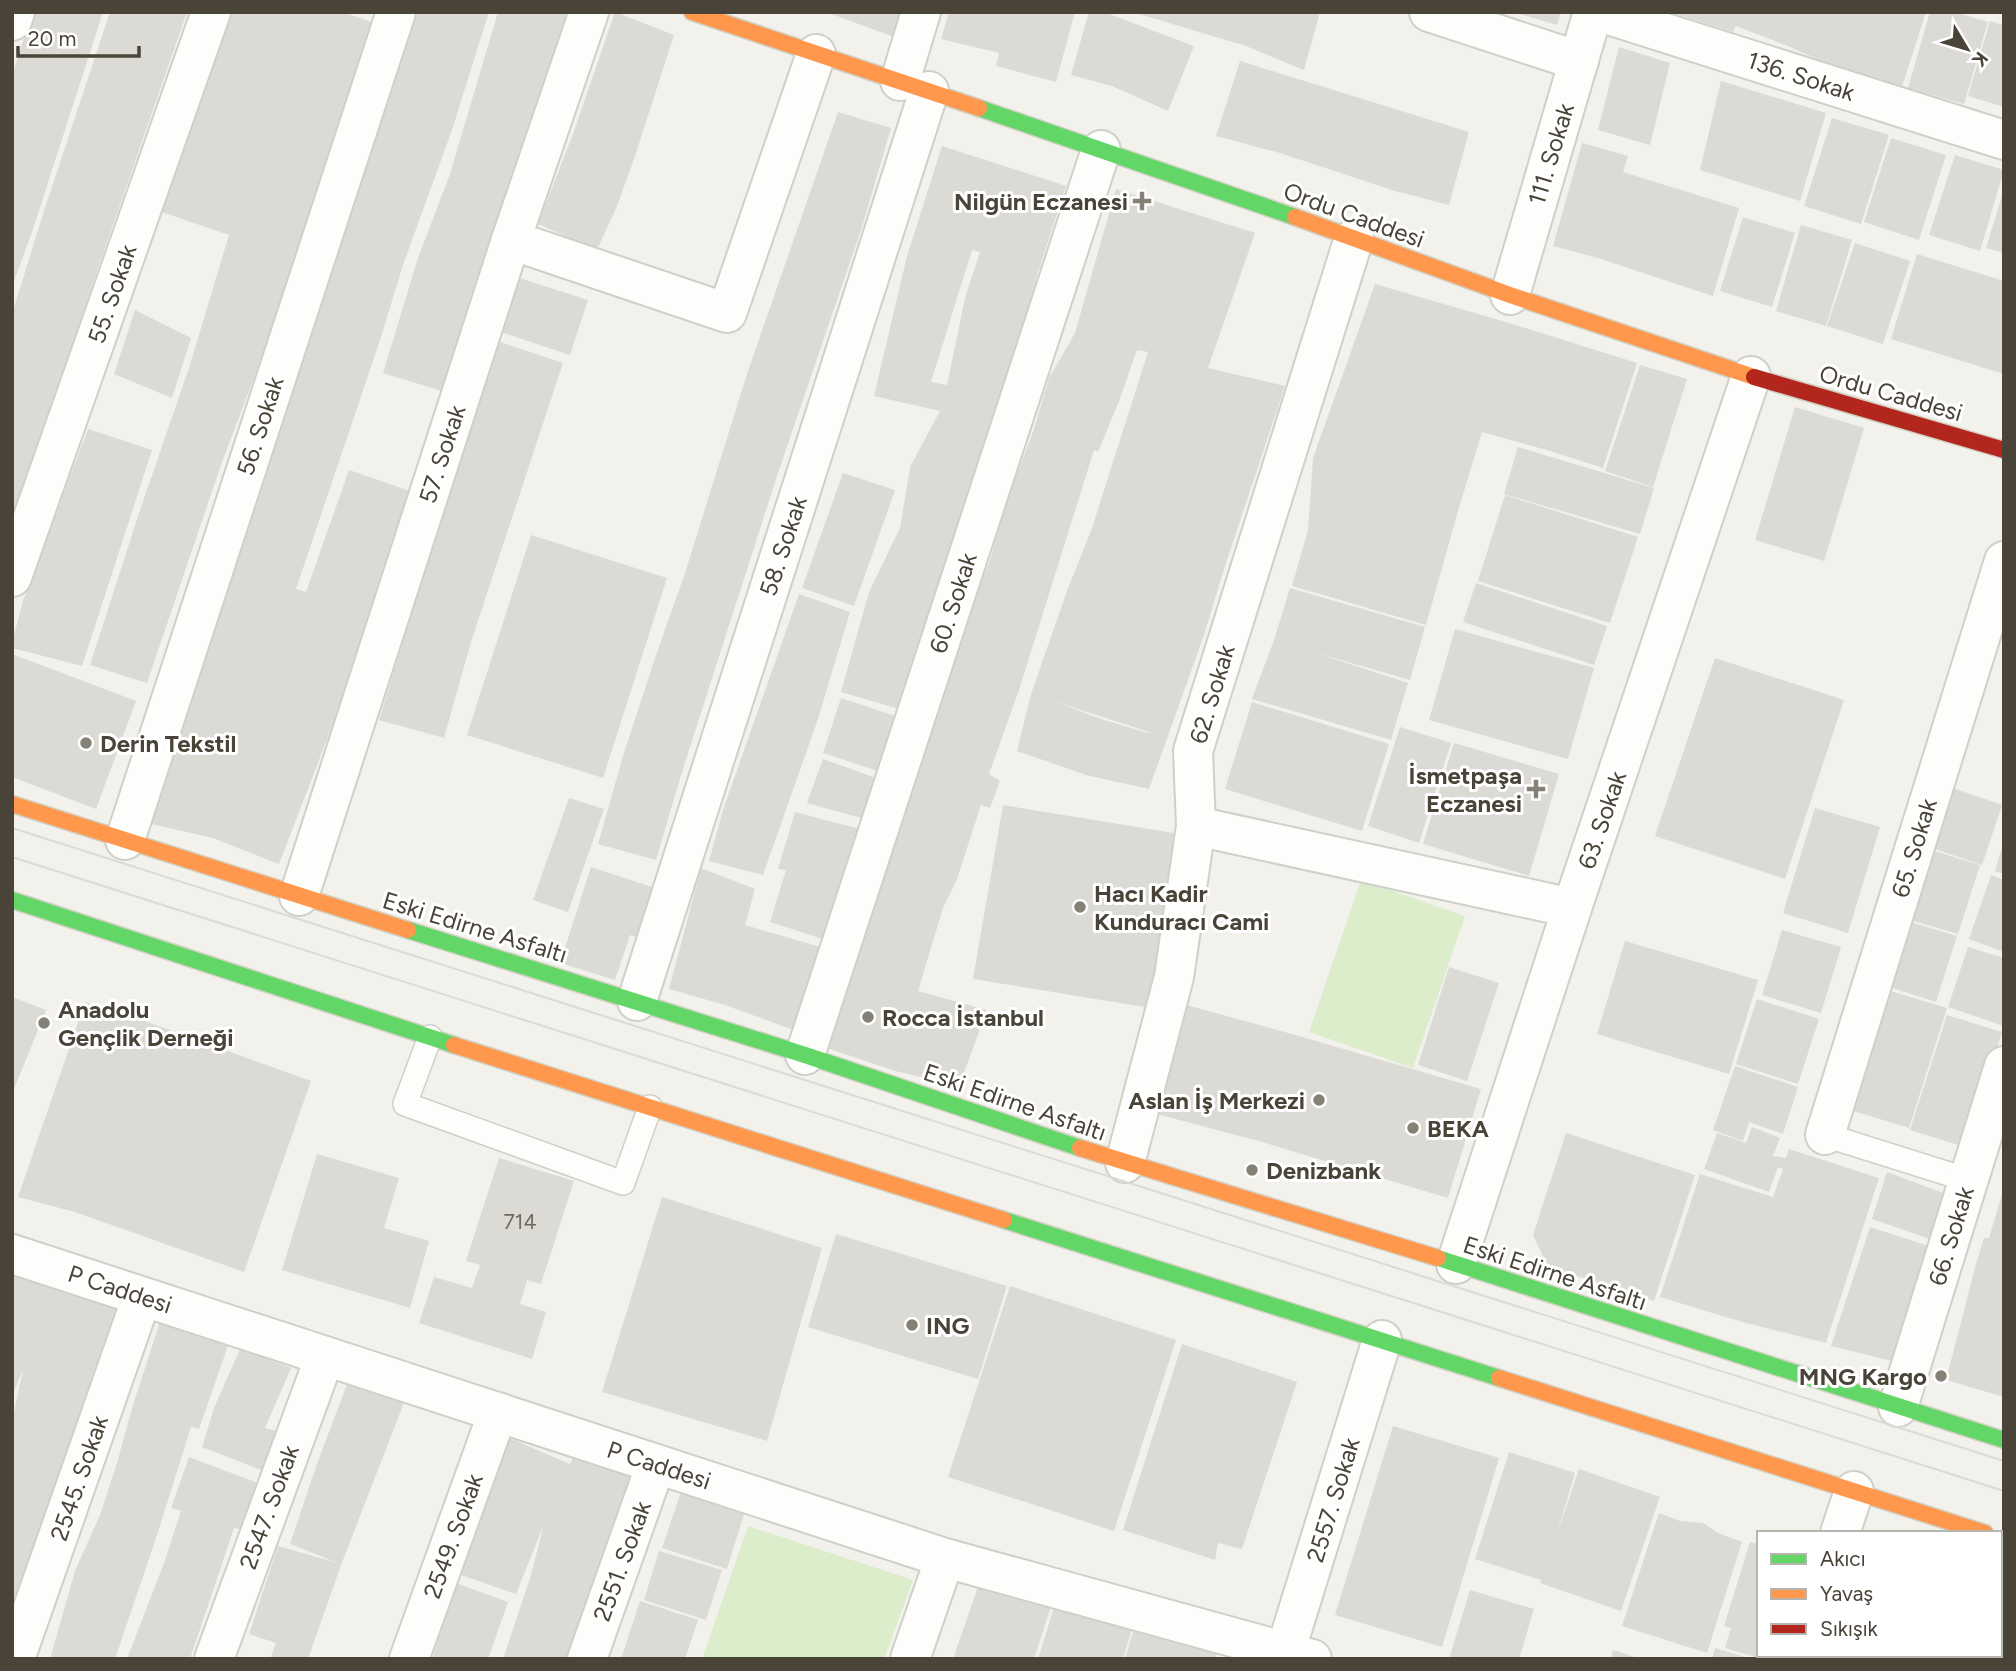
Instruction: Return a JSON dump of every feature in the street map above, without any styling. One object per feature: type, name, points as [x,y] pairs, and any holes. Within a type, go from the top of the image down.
[{"type":"main road","name":"Ordu Caddesi","points":[[692,12],[1101,150],[1510,295],[1751,376],[2004,450]]},
{"type":"main road","name":"Eski Edirne Asfaltı","points":[[12,804],[805,1055],[1125,1163],[1456,1264],[2004,1440]]},
{"type":"main road","points":[[12,900],[430,1037],[1979,1531]]},
{"type":"street","points":[[12,21],[15,12]]},
{"type":"street","name":"55. Sokak","points":[[12,577],[211,12]]},
{"type":"street","name":"56. Sokak","points":[[125,840],[396,12]]},
{"type":"street","name":"57. Sokak","points":[[299,896],[511,240],[589,12]]},
{"type":"street","name":"58. Sokak","points":[[637,1001],[914,86],[921,12]]},
{"type":"street","points":[[1429,12],[1579,61]]},
{"type":"street","name":"111. Sokak","points":[[1510,295],[1593,12]]},
{"type":"street","name":"136. Sokak","points":[[1599,12],[2004,140]]},
{"type":"street","points":[[511,240],[727,313],[816,54]]},
{"type":"street","name":"60. Sokak","points":[[805,1055],[1101,150]]},
{"type":"street","name":"62. Sokak","points":[[1125,1163],[1174,977],[1196,826],[1193,751],[1354,238]]},
{"type":"street","name":"63. Sokak","points":[[1456,1264],[1572,908],[1751,376]]},
{"type":"street","name":"65. Sokak","points":[[1825,1135],[2004,561]]},
{"type":"street","points":[[1196,826],[1572,908]]},
{"type":"street","name":"66. Sokak","points":[[1898,1406],[2004,1066]]},
{"type":"street","name":"P Caddesi","points":[[12,1254],[945,1558],[1293,1656]]},
{"type":"street","name":"2545. Sokak","points":[[15,1659],[142,1297]]},
{"type":"street","name":"2557. Sokak","points":[[1293,1656],[1382,1340]]},
{"type":"street","name":"2547. Sokak","points":[[214,1659],[324,1356]]},
{"type":"street","name":"2549. Sokak","points":[[409,1659],[498,1412]]},
{"type":"street","name":"2551. Sokak","points":[[587,1659],[656,1464]]},
{"type":"street","points":[[1841,1531],[1854,1491]]},
{"type":"street","points":[[910,1659],[945,1558]]},
{"type":"lane","points":[[430,1037],[405,1104],[623,1182],[650,1107]]},
{"type":"lane","points":[[1825,1135],[1968,1180]]},
{"type":"green space","points":[[1361,880],[1465,916],[1413,1068],[1309,1032]]},
{"type":"green space","points":[[748,1526],[913,1580],[884,1659],[702,1659]]},
{"type":"building","points":[[32,12],[103,12],[12,287],[12,76]]},
{"type":"building","points":[[110,12],[187,12],[12,527],[12,314]]},
{"type":"building","points":[[225,12],[342,12],[372,22],[275,323],[222,462],[147,683],[90,665],[189,368],[229,235],[159,211]]},
{"type":"building","points":[[417,12],[489,12],[452,130],[403,265],[296,589],[306,592],[349,470],[416,493],[356,664],[279,864],[213,838],[147,823],[198,679],[187,676],[363,176],[382,108]]},
{"type":"building","points":[[498,12],[558,12],[570,16],[448,393],[383,373],[418,258],[450,174]]},
{"type":"building","points":[[615,12],[674,35],[635,156],[597,250],[538,224],[573,134]]},
{"type":"building","points":[[826,12],[902,12],[894,37]]},
{"type":"building","points":[[949,12],[1075,12],[1056,82],[996,66],[999,53],[941,39]]},
{"type":"building","points":[[1089,12],[1104,12],[1194,46],[1168,111],[1112,86],[1071,75]]},
{"type":"building","points":[[1132,12],[1320,12],[1304,70],[1246,46]]},
{"type":"building","points":[[1513,12],[1561,12],[1557,25]]},
{"type":"building","points":[[1670,12],[1926,12],[1901,90],[1847,72],[1736,26],[1733,32]]},
{"type":"building","points":[[1930,12],[1955,12],[1988,22],[1964,104],[1908,88]]},
{"type":"building","points":[[1990,21],[2004,25],[2004,107],[1968,96]]},
{"type":"building","points":[[1619,47],[1670,63],[1650,145],[1598,130]]},
{"type":"building","points":[[1240,61],[1469,132],[1449,205],[1216,136]]},
{"type":"building","points":[[1721,81],[1826,113],[1800,201],[1700,170]]},
{"type":"building","points":[[838,112],[891,128],[862,227],[776,479],[656,860],[598,844],[623,756],[685,573],[747,374]]},
{"type":"building","points":[[1832,118],[1889,135],[1861,224],[1804,206]]},
{"type":"building","points":[[1891,138],[1946,155],[1919,240],[1864,222]]},
{"type":"building","points":[[1582,143],[1628,156],[1623,172],[1739,208],[1713,296],[1553,246]]},
{"type":"building","points":[[942,146],[1066,186],[1038,272],[1013,371],[906,711],[841,692],[869,592],[900,528],[910,467],[940,411],[874,396],[907,256]],"holes":[[[972,250],[980,252],[965,298],[947,385],[931,382]]]},
{"type":"building","points":[[1955,155],[2004,170],[1980,251],[1929,235]]},
{"type":"building","points":[[1116,189],[1255,233],[1208,368],[1285,386],[1204,635],[1149,789],[1086,775],[1017,751],[1031,694],[1092,528],[1148,352],[1137,350],[1098,452],[1094,450],[1019,690],[989,774],[1000,781],[990,808],[981,805],[957,879],[943,908],[918,991],[987,1010],[959,1086],[895,1071],[824,1047],[933,730],[947,668],[990,560],[1049,378],[1075,333]],"holes":[[[1053,701],[1149,732],[1101,719]]]},
{"type":"building","points":[[2004,192],[2004,253],[1986,248]]},
{"type":"building","points":[[1743,217],[1795,233],[1772,307],[1720,291]]},
{"type":"building","points":[[1801,225],[1852,240],[1826,326],[1776,311]]},
{"type":"building","points":[[1855,243],[1910,261],[1883,344],[1827,326]]},
{"type":"building","points":[[1917,254],[2004,281],[2004,374],[1891,339]]},
{"type":"building","points":[[513,276],[588,300],[570,355],[495,330]]},
{"type":"building","points":[[1375,284],[1637,363],[1603,468],[1482,432],[1426,625],[1292,586],[1308,530],[1313,458]]},
{"type":"building","points":[[135,310],[191,338],[172,398],[114,374]]},
{"type":"building","points":[[494,340],[563,363],[471,642],[444,738],[379,720]]},
{"type":"building","points":[[1640,365],[1687,379],[1653,487],[1605,471]]},
{"type":"building","points":[[1795,407],[1864,428],[1824,561],[1755,540]]},
{"type":"building","points":[[88,429],[152,450],[82,666],[12,648],[12,643],[23,601]]},
{"type":"building","points":[[1518,447],[1654,488],[1640,534],[1504,494]]},
{"type":"building","points":[[843,473],[895,490],[854,606],[802,588]]},
{"type":"building","points":[[1505,495],[1638,537],[1610,623],[1478,581]]},
{"type":"building","points":[[531,535],[667,578],[603,778],[467,735]]},
{"type":"building","points":[[1476,583],[1607,626],[1594,665],[1463,622]]},
{"type":"building","points":[[1290,588],[1425,627],[1410,680],[1313,652],[1408,683],[1391,740],[1252,699]]},
{"type":"building","points":[[799,594],[850,612],[818,719],[763,875],[709,861],[723,810]]},
{"type":"building","points":[[1455,629],[1594,668],[1568,759],[1429,720]]},
{"type":"building","points":[[12,654],[136,701],[96,809],[12,777]]},
{"type":"building","points":[[1715,658],[1844,700],[1785,879],[1655,836]]},
{"type":"building","points":[[841,698],[904,719],[887,774],[823,753]]},
{"type":"building","points":[[1252,702],[1389,744],[1362,831],[1225,789]]},
{"type":"building","points":[[1400,727],[1451,743],[1419,843],[1368,826]]},
{"type":"building","points":[[1454,743],[1559,774],[1529,876],[1423,844]]},
{"type":"building","points":[[823,759],[884,781],[868,820],[807,803]]},
{"type":"building","points":[[1950,787],[2002,805],[1982,865],[1929,847]]},
{"type":"building","points":[[569,798],[604,809],[568,912],[533,900]]},
{"type":"building","name":"Hacı Kadir Kunduracı Cami","points":[[1003,805],[1186,835],[1157,1009],[973,979]]},
{"type":"building","points":[[1815,808],[1880,827],[1848,933],[1783,913]]},
{"type":"building","points":[[795,812],[864,830],[826,940],[770,922],[786,870],[778,869]]},
{"type":"building","points":[[2004,844],[2004,874],[1995,871]]},
{"type":"building","points":[[1928,849],[1980,865],[1958,934],[1907,919]]},
{"type":"building","points":[[591,867],[655,888],[639,938],[630,935],[615,980],[560,963]]},
{"type":"building","points":[[701,868],[755,889],[745,925],[824,948],[799,1032],[725,1005],[669,989]]},
{"type":"building","points":[[1991,875],[2004,880],[2004,952],[1969,939]]},
{"type":"building","points":[[1907,921],[1957,936],[1936,1002],[1886,986]]},
{"type":"building","points":[[1782,930],[1841,947],[1821,1013],[1762,995]]},
{"type":"building","points":[[1625,941],[1758,980],[1729,1074],[1597,1034]]},
{"type":"building","points":[[1968,947],[2004,958],[2004,1026],[1948,1007]]},
{"type":"building","points":[[1449,967],[1499,983],[1467,1081],[1418,1065]]},
{"type":"building","points":[[1884,989],[1947,1008],[1909,1128],[1847,1109]]},
{"type":"building","points":[[12,997],[46,1010],[12,1094]]},
{"type":"building","points":[[1757,999],[1819,1019],[1798,1084],[1736,1064]]},
{"type":"building","points":[[85,1002],[311,1081],[244,1272],[75,1212],[18,1197]]},
{"type":"building","points":[[1183,1004],[1481,1089],[1448,1198],[1262,1142],[1153,1113]]},
{"type":"building","points":[[1947,1015],[2002,1032],[1965,1147],[1910,1130]]},
{"type":"building","points":[[1735,1066],[1798,1087],[1783,1134],[1749,1122],[1743,1141],[1713,1130]]},
{"type":"building","points":[[1752,1127],[1780,1138],[1773,1156],[1786,1158],[1789,1149],[1879,1178],[1826,1343],[1742,1322],[1660,1297],[1700,1174],[1773,1197],[1783,1169],[1778,1167],[1769,1192],[1704,1169],[1717,1133],[1746,1143]]},
{"type":"building","points":[[1566,1133],[1695,1175],[1654,1301],[1548,1267],[1533,1235]]},
{"type":"building","points":[[317,1154],[399,1178],[384,1228],[429,1241],[410,1308],[282,1270]]},
{"type":"building","points":[[499,1158],[574,1181],[541,1284],[527,1280],[520,1304],[546,1312],[532,1359],[419,1323],[434,1277],[472,1288],[480,1265],[466,1261]]},
{"type":"building","points":[[1887,1172],[1951,1196],[1936,1241],[1872,1219]]},
{"type":"building","points":[[2003,1191],[2004,1397],[1946,1380],[1976,1264],[1984,1238],[1989,1238]]},
{"type":"building","points":[[662,1197],[822,1248],[767,1441],[602,1392]]},
{"type":"building","points":[[1870,1227],[1929,1246],[1892,1361],[1831,1346]]},
{"type":"building","points":[[836,1234],[1007,1286],[978,1379],[808,1327]]},
{"type":"building","points":[[12,1271],[125,1307],[12,1618],[12,1422],[23,1370],[12,1396]]},
{"type":"building","points":[[1010,1286],[1176,1340],[1114,1531],[948,1477]]},
{"type":"building","points":[[161,1319],[231,1337],[199,1429],[191,1427],[115,1659],[50,1659],[75,1571],[100,1515]]},
{"type":"building","points":[[1182,1344],[1297,1382],[1242,1549],[1218,1543],[1215,1560],[1123,1530]]},
{"type":"building","points":[[240,1349],[291,1368],[265,1428],[280,1432],[264,1471],[202,1447],[214,1408]]},
{"type":"building","points":[[351,1374],[407,1395],[341,1565],[308,1659],[270,1659],[276,1643],[249,1634],[278,1546],[338,1563],[290,1544]]},
{"type":"building","points":[[1393,1426],[1499,1458],[1442,1647],[1335,1615]]},
{"type":"building","points":[[500,1434],[570,1464],[575,1454],[636,1476],[570,1659],[503,1659],[531,1575],[544,1524],[516,1594],[458,1574]]},
{"type":"building","points":[[1509,1452],[1575,1473],[1556,1537],[1579,1469],[1660,1497],[1621,1611],[1540,1583],[1541,1580],[1475,1559]]},
{"type":"building","points":[[189,1457],[258,1483],[246,1531],[234,1528],[190,1659],[127,1659],[181,1511],[171,1508]]},
{"type":"building","points":[[681,1492],[744,1514],[727,1569],[662,1548]]},
{"type":"building","points":[[1659,1513],[1680,1521],[1703,1523],[1718,1533],[1742,1542],[1707,1653],[1622,1626]]},
{"type":"building","points":[[1750,1542],[1757,1544],[1757,1657],[1782,1659],[1763,1659],[1725,1648],[1731,1628],[1724,1626]]},
{"type":"building","points":[[659,1551],[722,1570],[706,1620],[644,1600]]},
{"type":"building","points":[[981,1578],[1053,1600],[1034,1659],[953,1659]]},
{"type":"building","points":[[453,1582],[508,1602],[488,1659],[432,1659],[438,1641],[431,1639]]},
{"type":"building","points":[[1470,1590],[1534,1609],[1519,1659],[1449,1659]]},
{"type":"building","points":[[1057,1598],[1134,1622],[1123,1659],[1038,1659]]},
{"type":"building","points":[[640,1601],[698,1620],[685,1659],[621,1659]]},
{"type":"building","points":[[2002,1623],[2004,1624],[2004,1659],[1830,1659],[2002,1657]]},
{"type":"building","points":[[1134,1628],[1217,1651],[1215,1659],[1125,1659]]},
{"type":"building","points":[[1715,1648],[1748,1658],[1748,1659],[1712,1659]]},
{"type":"building","points":[[1613,1650],[1638,1658],[1638,1659],[1611,1659]]},
{"type":"tram line","points":[[12,828],[2004,1461]]},
{"type":"tram line","points":[[12,857],[2004,1491]]},
{"type":"traffic: fast","points":[[979,108],[1295,217]]},
{"type":"traffic: fast","points":[[12,900],[454,1045]]},
{"type":"traffic: fast","points":[[408,930],[805,1055],[1080,1148]]},
{"type":"traffic: fast","points":[[1004,1220],[1499,1378]]},
{"type":"traffic: fast","points":[[1438,1258],[2004,1440]]},
{"type":"traffic: slow","points":[[692,12],[979,108]]},
{"type":"traffic: slow","points":[[1295,217],[1510,295],[1754,377]]},
{"type":"traffic: slow","points":[[12,804],[408,930]]},
{"type":"traffic: slow","points":[[454,1045],[1004,1220]]},
{"type":"traffic: slow","points":[[1080,1148],[1438,1258]]},
{"type":"traffic: slow","points":[[1499,1378],[1979,1531]]},
{"type":"traffic: jam","points":[[1754,377],[2004,450]]},
{"type":"place","name":"Nilgün Eczanesi","points":[[1142,201]]},
{"type":"place","name":"Derin Tekstil","points":[[86,743]]},
{"type":"place","name":"İsmetpaşa Eczanesi","points":[[1536,789]]},
{"type":"place","name":"Hacı Kadir Kunduracı Cami","points":[[1080,907]]},
{"type":"place","name":"Rocca İstanbul","points":[[868,1017]]},
{"type":"place","name":"Anadolu Gençlik Derneği","points":[[44,1023]]},
{"type":"place","name":"Aslan İş Merkezi","points":[[1319,1100]]},
{"type":"place","name":"BEKA","points":[[1413,1128]]},
{"type":"place","name":"Denizbank","points":[[1252,1170]]},
{"type":"place","name":"ING","points":[[912,1325]]},
{"type":"place","name":"MNG Kargo","points":[[1941,1376]]}]
